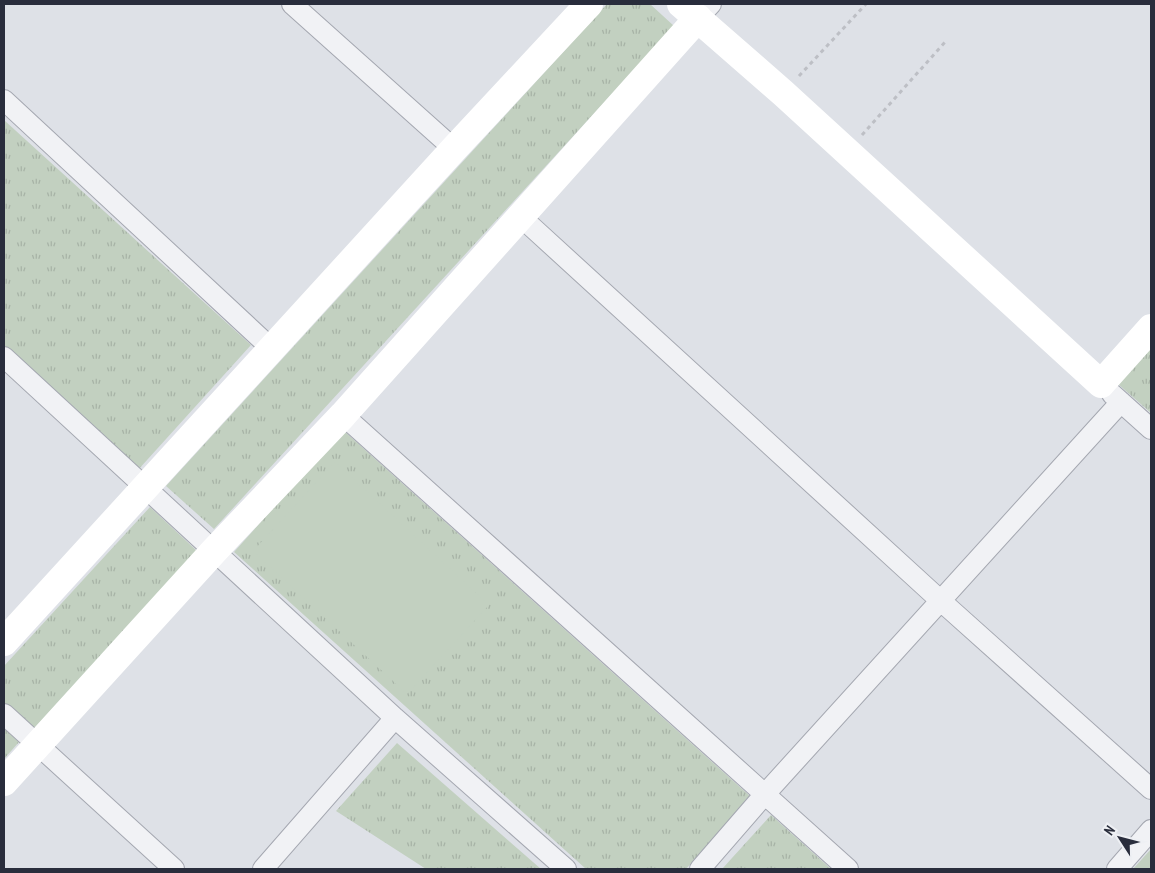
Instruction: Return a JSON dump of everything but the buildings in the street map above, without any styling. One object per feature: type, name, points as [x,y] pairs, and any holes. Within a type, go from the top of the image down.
[{"type":"main road","points":[[4,642],[454,149],[589,4]]},
{"type":"main road","points":[[4,782],[214,551],[343,415],[521,217],[697,9],[846,152],[1101,384],[1151,328]]},
{"type":"street","points":[[292,4],[454,149]]},
{"type":"street","points":[[4,100],[272,349]]},
{"type":"street","points":[[521,217],[941,601],[1151,789]]},
{"type":"street","points":[[4,357],[395,718],[566,869]]},
{"type":"street","points":[[1101,384],[1151,429]]},
{"type":"street","points":[[700,869],[765,794],[1121,402]]},
{"type":"street","points":[[343,415],[848,869]]},
{"type":"street","points":[[4,714],[174,869]]},
{"type":"street","points":[[263,869],[395,718]]},
{"type":"street","points":[[1116,869],[1151,830]]},
{"type":"path","points":[[783,93],[866,4]]},
{"type":"path","points":[[846,152],[946,41]]},
{"type":"green space","points":[[607,4],[650,4],[674,26],[214,529],[166,486]]},
{"type":"green space","points":[[4,120],[251,345],[138,470],[4,348]]},
{"type":"green space","points":[[1151,336],[1151,413],[1118,384]]},
{"type":"green space","points":[[343,430],[751,797],[686,869],[586,869],[234,552]]},
{"type":"green space","points":[[335,462],[489,605],[407,694],[253,551]]},
{"type":"green space","points":[[150,507],[197,551],[30,733],[4,709],[4,666]]},
{"type":"green space","points":[[4,728],[19,742],[4,759]]},
{"type":"green space","points":[[397,743],[541,869],[426,869],[336,811]]},
{"type":"green space","points":[[771,815],[831,869],[722,869]]},
{"type":"green space","points":[[1151,849],[1151,869],[1133,869]]}]
